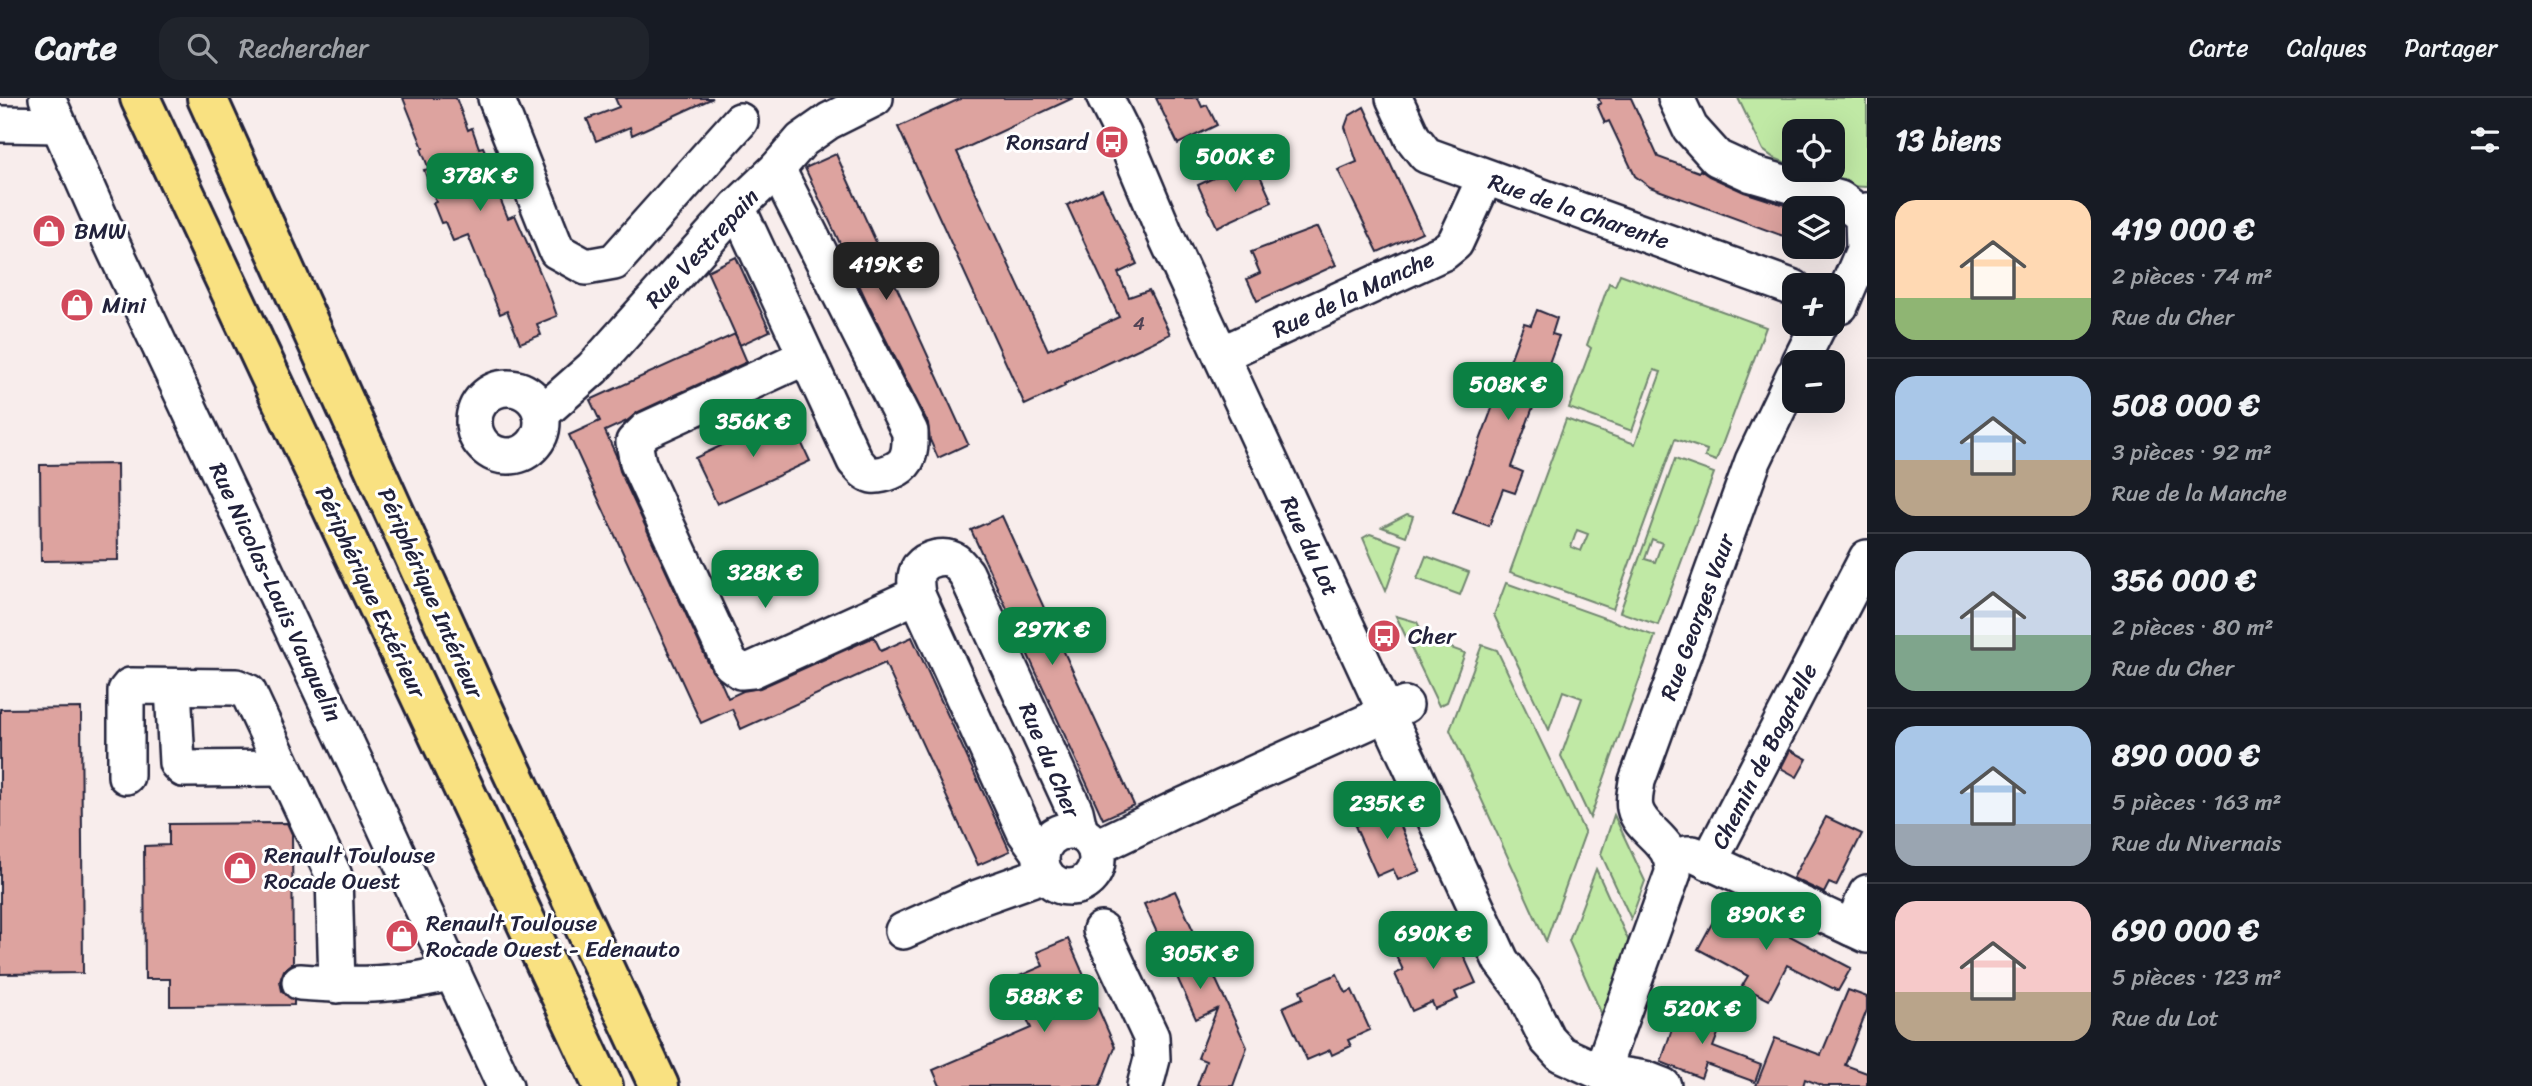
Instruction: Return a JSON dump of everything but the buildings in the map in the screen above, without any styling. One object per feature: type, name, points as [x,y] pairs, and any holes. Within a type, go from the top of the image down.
[{"type":"highway","points":[[112,98],[126,127],[229,289]]},
{"type":"highway","name":"Périphérique Extérieur","points":[[141,98],[603,1086]]},
{"type":"highway","name":"Périphérique Intérieur","points":[[207,98],[491,726],[660,1086]]},
{"type":"street","points":[[496,98],[558,251],[586,267],[614,262],[740,121]]},
{"type":"street","name":"Rue Vestrepain","points":[[541,414],[593,368],[737,207],[802,141],[829,121],[874,98]]},
{"type":"street","name":"Rue du Lot","points":[[1105,98],[1165,234],[1231,351]]},
{"type":"street","name":"Rue du Lot","points":[[1124,98],[1231,351],[1396,709],[1517,953],[1522,990],[1546,1039],[1560,1054],[1612,1079],[1645,1079],[1663,1086]]},
{"type":"street","name":"Rue de la Charente","points":[[1394,98],[1412,137],[1426,155],[1782,284]]},
{"type":"street","points":[[1676,98],[1690,128],[1717,158],[1752,174],[1840,199],[1865,214],[1864,250],[1845,299]]},
{"type":"street","points":[[0,124],[52,111]]},
{"type":"street","name":"Rue Nicolas-Louis Vauquelin","points":[[52,111],[505,1086]]},
{"type":"street","points":[[737,207],[855,461],[863,471],[873,475],[892,472],[906,462],[910,449],[910,432],[777,169]]},
{"type":"street","name":"Rue de la Manche","points":[[1231,351],[1444,252],[1455,243],[1485,178]]},
{"type":"street","points":[[1810,350],[1821,336]]},
{"type":"street","points":[[805,357],[646,430],[634,442],[638,463],[730,663],[741,671],[752,670],[916,595],[1026,832],[1070,863]]},
{"type":"street","name":"Rue Georges Vaur","points":[[1670,855],[1658,835],[1641,820],[1636,811],[1634,798],[1637,781],[1752,461],[1782,400]]},
{"type":"street","name":"Rue du Cher","points":[[916,595],[915,580],[919,568],[930,560],[941,557],[954,560],[966,573],[1075,811],[1070,863],[1151,1037],[1153,1059],[1145,1086]]},
{"type":"street","name":"Chemin de Bagatelle","points":[[1670,855],[1693,855],[1709,862],[1867,558]]},
{"type":"street","points":[[126,776],[126,691],[130,686],[236,687],[248,692],[334,876],[337,985]]},
{"type":"street","points":[[173,687],[177,764],[183,769],[283,768]]},
{"type":"street","points":[[904,931],[972,900],[1070,863],[1174,810],[1396,709]]},
{"type":"street","points":[[1612,1079],[1673,873],[1670,855]]},
{"type":"street","points":[[1709,862],[1859,931],[1867,893]]},
{"type":"street","points":[[300,982],[337,985],[422,981],[452,972]]},
{"type":"green space","points":[[1738,98],[1867,98],[1867,187],[1847,186],[1836,182],[1845,182],[1845,119],[1782,119],[1782,161],[1763,150]]},
{"type":"green space","points":[[1620,274],[1766,327],[1716,461],[1705,457],[1707,450],[1675,439],[1613,609],[1510,572],[1566,419],[1635,444],[1661,372],[1654,370],[1632,431],[1569,408],[1591,348],[1587,345],[1609,283],[1615,286]],"holes":[[[1577,530],[1588,534],[1581,551],[1571,547]]]},
{"type":"green space","points":[[1675,459],[1714,473],[1658,625],[1620,612]],"holes":[[[1652,539],[1662,543],[1655,562],[1645,559]]]},
{"type":"green space","points":[[1407,514],[1413,516],[1406,536],[1382,527]]},
{"type":"green space","points":[[1370,534],[1402,545],[1386,591],[1363,538]]},
{"type":"green space","points":[[1426,556],[1469,572],[1460,595],[1417,579]]},
{"type":"green space","points":[[1506,583],[1655,636],[1590,818],[1561,756],[1582,698],[1563,691],[1549,730],[1494,615]]},
{"type":"green space","points":[[1396,616],[1417,622],[1426,639],[1465,653],[1447,702],[1439,706]]},
{"type":"green space","points":[[1482,645],[1497,650],[1585,833],[1546,941],[1450,730]]},
{"type":"green space","points":[[1614,815],[1645,881],[1631,919],[1601,854]]},
{"type":"green space","points":[[1596,869],[1630,944],[1603,1017],[1569,941]]},
{"type":"place","name":"Ronsard","points":[[1112,142]]},
{"type":"place","name":"BMW","points":[[49,231]]},
{"type":"place","name":"Mini","points":[[77,305]]},
{"type":"place","name":"Cher","points":[[1384,636]]},
{"type":"place","name":"Renault Toulouse Rocade Ouest","points":[[240,868]]},
{"type":"place","name":"Renault Toulouse Rocade Ouest - Edenauto","points":[[402,936]]}]
